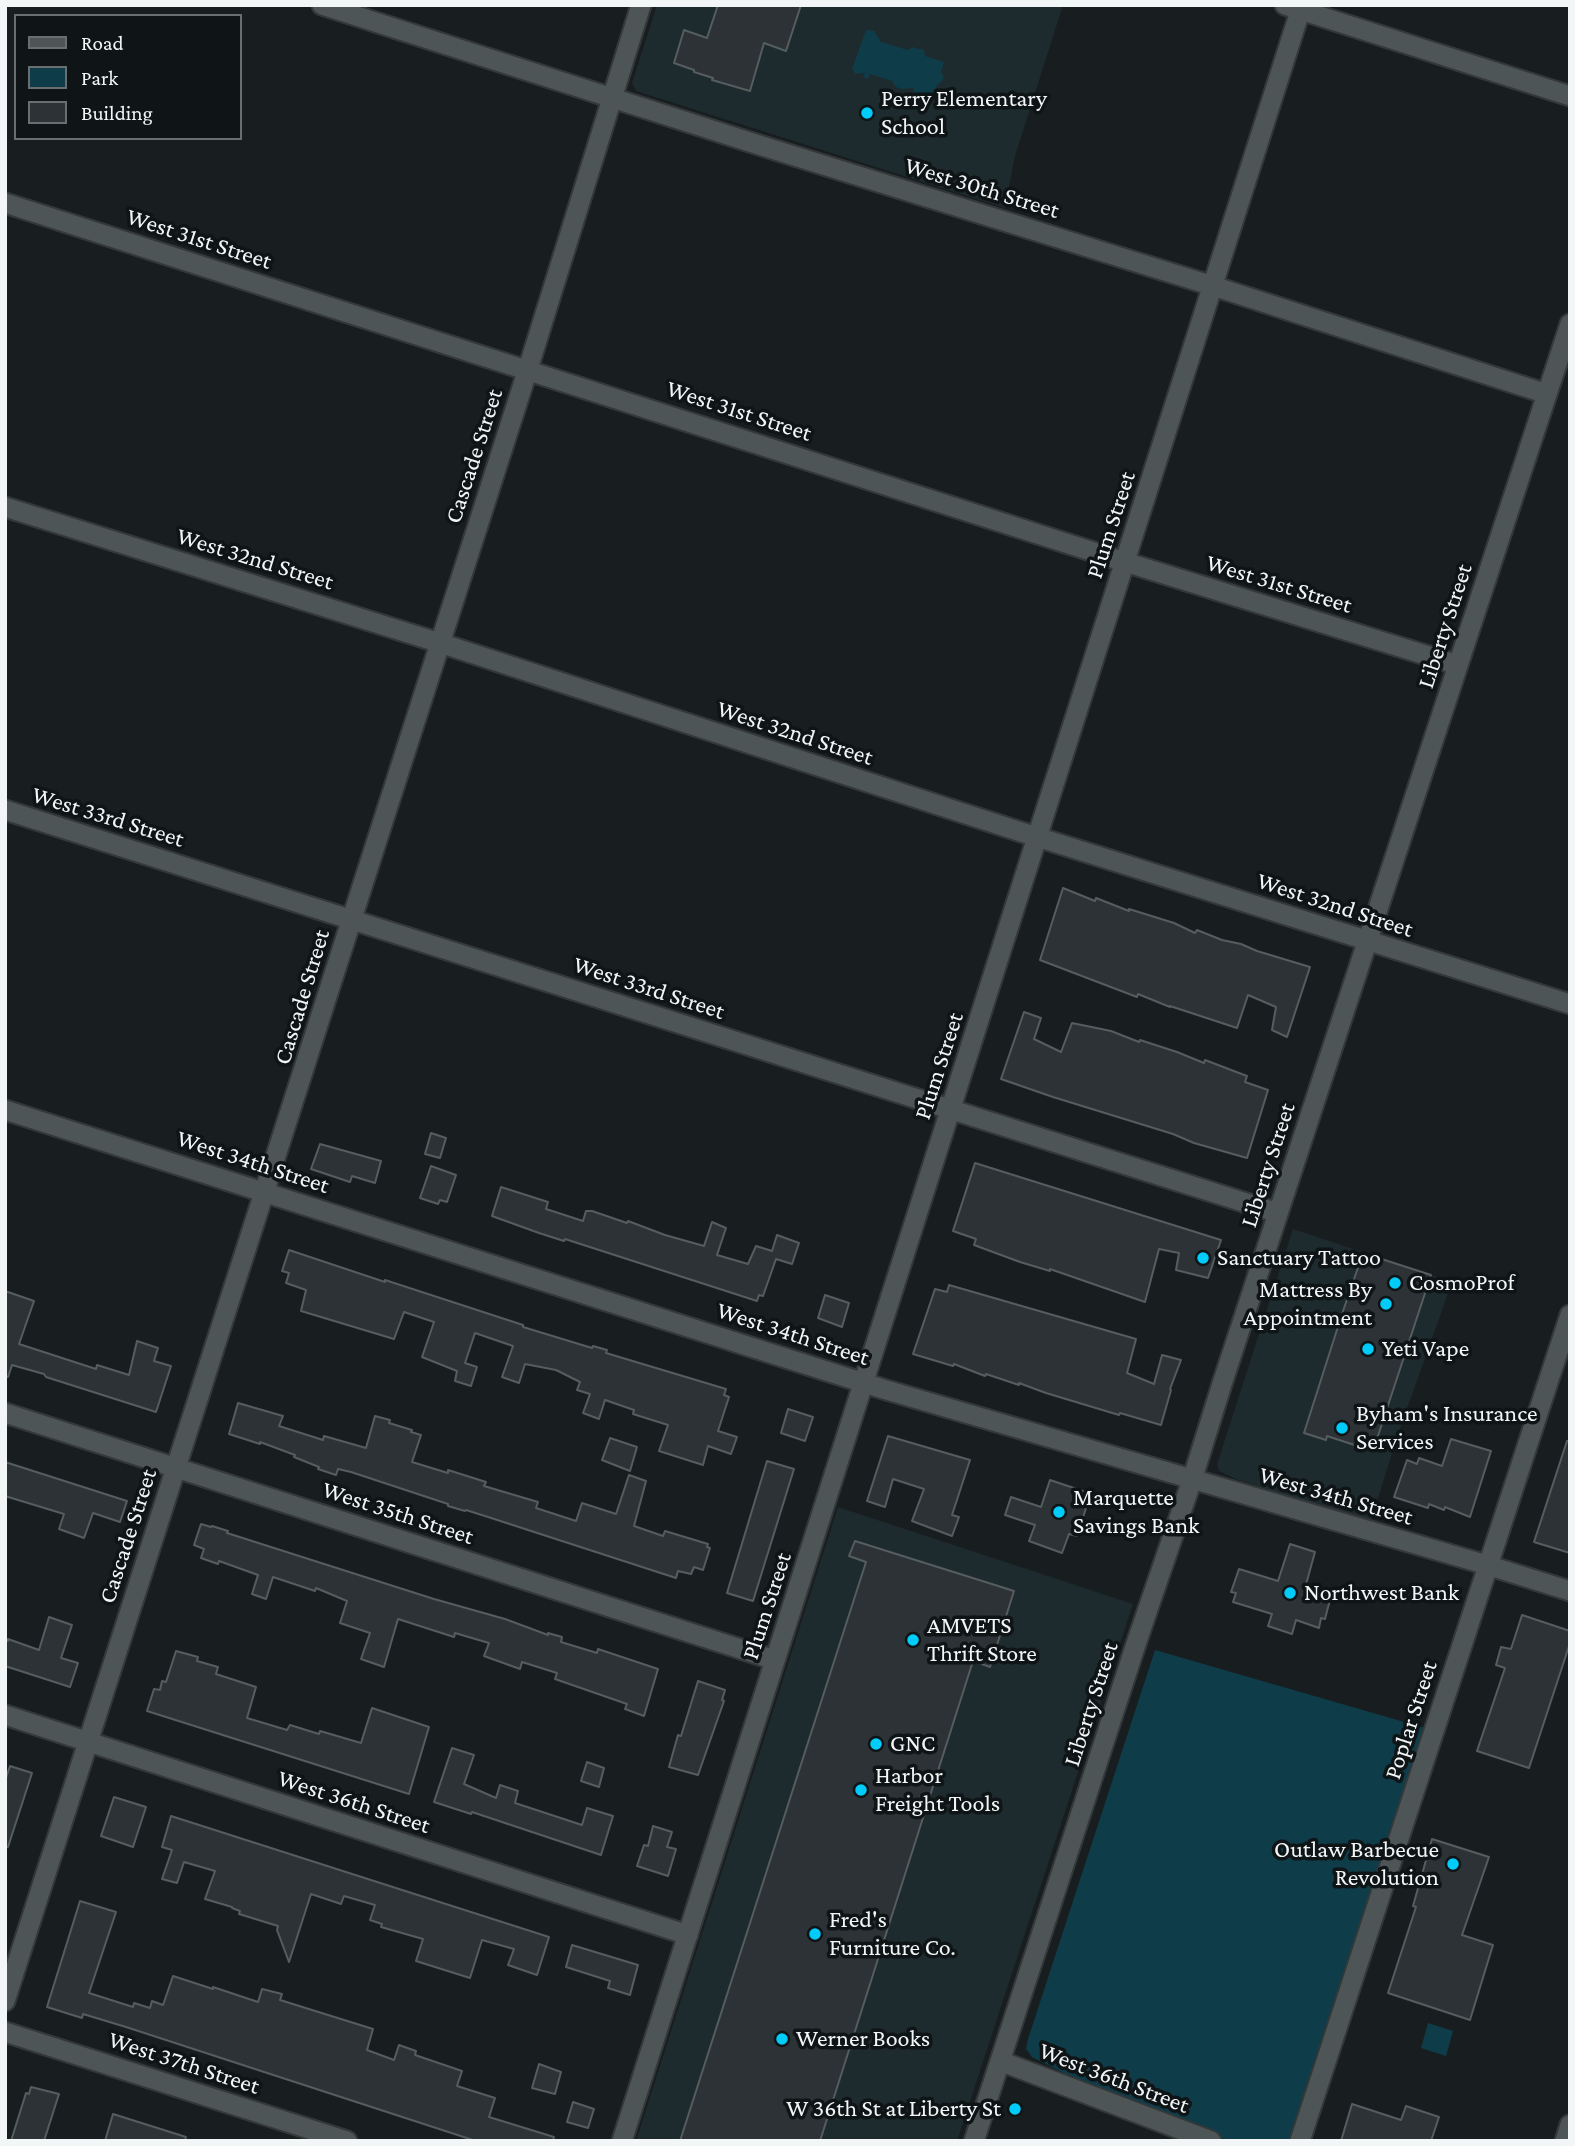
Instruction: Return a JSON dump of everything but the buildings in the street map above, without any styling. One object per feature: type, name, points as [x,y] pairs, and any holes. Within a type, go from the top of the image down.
[{"type":"street","name":"West 30th Street","points":[[322,5],[1547,394]]},
{"type":"street","name":"Cascade Street","points":[[5,2001],[175,1467],[266,1192],[641,5]]},
{"type":"street","points":[[1296,7],[1570,96]]},
{"type":"street","name":"Plum Street","points":[[622,2141],[1213,286],[1296,7]]},
{"type":"street","name":"West 31st Street","points":[[5,203],[1125,562],[1458,665]]},
{"type":"street","name":"Liberty Street","points":[[974,2141],[1570,324]]},
{"type":"street","name":"West 32nd Street","points":[[5,507],[440,643],[1037,837],[1570,1004]]},
{"type":"street","name":"West 33rd Street","points":[[5,810],[1278,1213]]},
{"type":"street","name":"West 34th Street","points":[[5,1110],[863,1382],[1570,1591]]},
{"type":"street","name":"Poplar Street","points":[[1300,2141],[1570,1315]]},
{"type":"street","name":"West 35th Street","points":[[5,1413],[775,1660]]},
{"type":"street","name":"West 36th Street","points":[[5,1715],[688,1935]]},
{"type":"street","name":"West 37th Street","points":[[5,2032],[347,2141]]},
{"type":"street","name":"West 36th Street","points":[[1000,2061],[1210,2141]]},
{"type":"street","points":[[1565,2141],[1570,2126]]},
{"type":"shaded area","name":"Perry Elementary School","points":[[657,5],[1063,5],[1015,156],[1005,208],[636,91],[632,83]]},
{"type":"shaded area","points":[[1293,1229],[1452,1282],[1396,1440],[1371,1521],[1238,1480],[1219,1471],[1217,1464]]},
{"type":"shaded area","points":[[838,1507],[1133,1604],[957,2141],[636,2141]]},
{"type":"green space","points":[[866,30],[874,31],[881,42],[908,50],[912,47],[924,50],[925,56],[944,62],[941,72],[944,78],[937,85],[933,98],[914,94],[913,88],[896,87],[892,81],[870,74],[868,79],[863,77],[865,73],[854,72],[852,69]]},
{"type":"green space","points":[[1155,1650],[1425,1728],[1314,2062],[1291,2141],[1229,2141],[1066,2074],[1032,2057],[1026,2049]]},
{"type":"green space","points":[[1428,2023],[1453,2031],[1446,2056],[1421,2048]]},
{"type":"place","name":"Perry Elementary School","points":[[867,113]]},
{"type":"place","name":"Sanctuary Tattoo","points":[[1203,1258]]},
{"type":"place","name":"CosmoProf","points":[[1395,1283]]},
{"type":"place","name":"Mattress By Appointment","points":[[1386,1304]]},
{"type":"place","name":"Yeti Vape","points":[[1368,1349]]},
{"type":"place","name":"Byham's Insurance Services","points":[[1342,1428]]},
{"type":"place","name":"Marquette Savings Bank","points":[[1059,1512]]},
{"type":"place","name":"Northwest Bank","points":[[1290,1593]]},
{"type":"place","name":"AMVETS Thrift Store","points":[[913,1640]]},
{"type":"place","name":"GNC","points":[[876,1744]]},
{"type":"place","name":"Harbor Freight Tools","points":[[861,1790]]},
{"type":"place","name":"Outlaw Barbecue Revolution","points":[[1453,1864]]},
{"type":"place","name":"Fred's Furniture Co.","points":[[815,1934]]},
{"type":"place","name":"Werner Books","points":[[782,2039]]},
{"type":"place","name":"W 36th St at Liberty St","points":[[1015,2109]]}]
